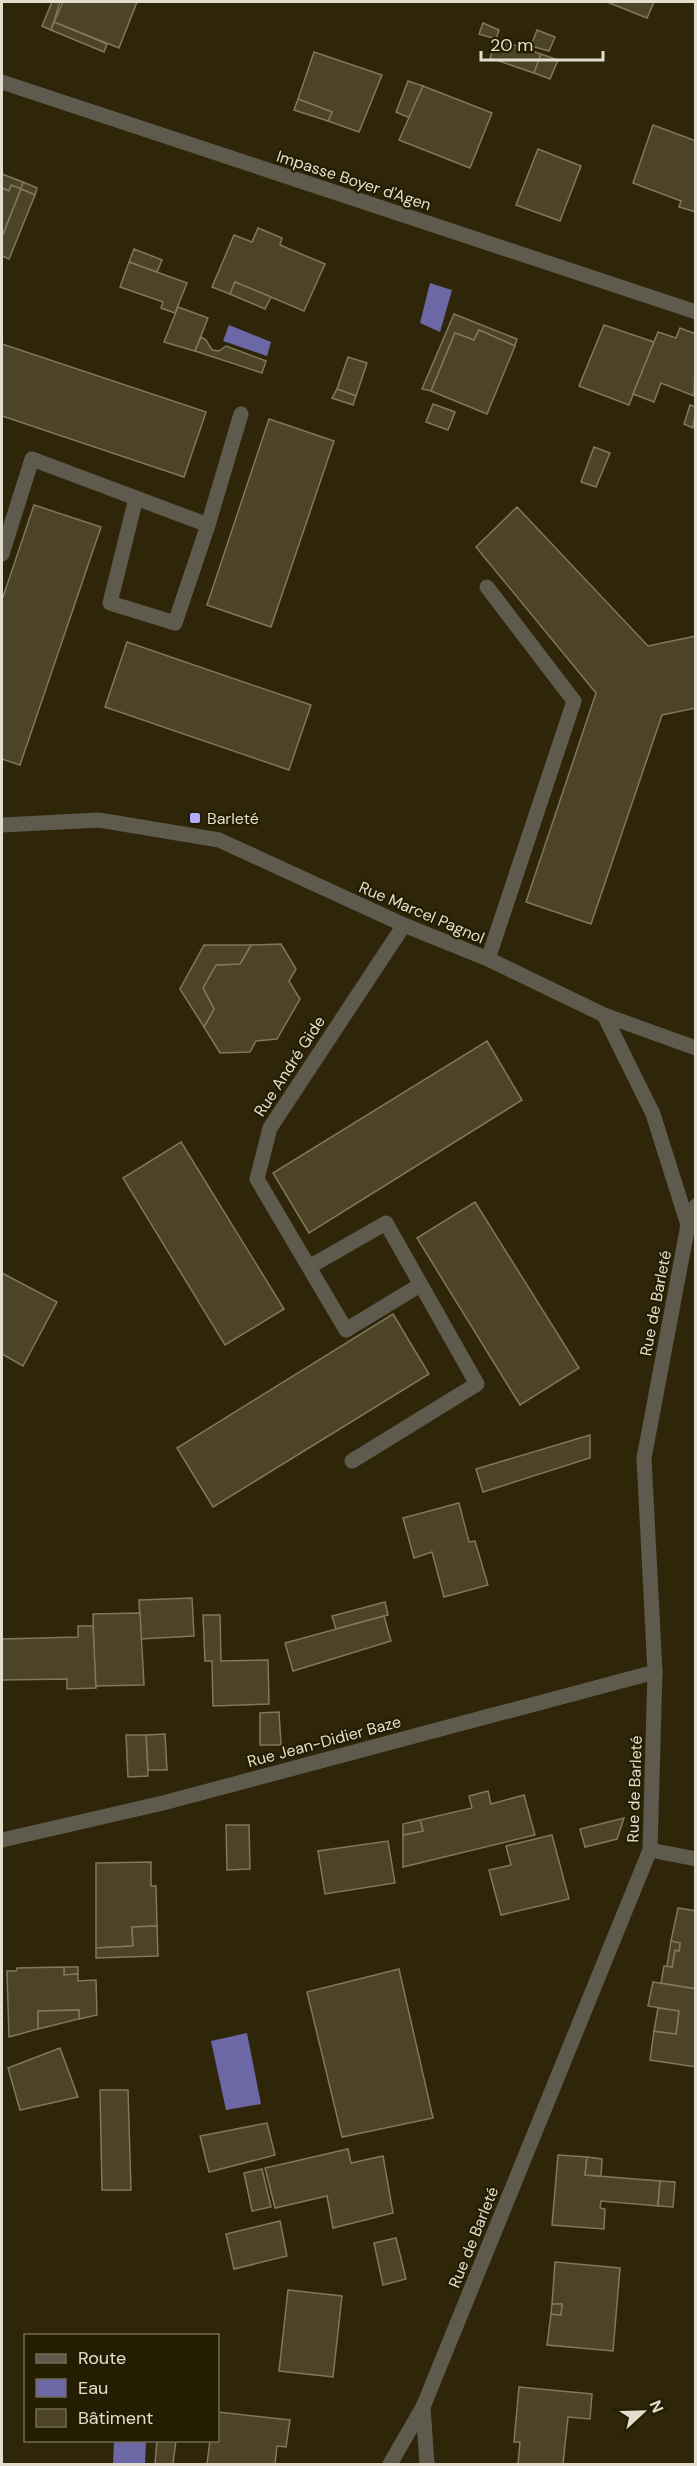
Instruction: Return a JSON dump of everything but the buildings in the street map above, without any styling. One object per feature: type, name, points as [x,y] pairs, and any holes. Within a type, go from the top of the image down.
[{"type":"street","name":"Impasse Boyer d'Agen","points":[[2,82],[696,312]]},
{"type":"street","points":[[135,498],[110,603],[175,622],[208,525],[241,414]]},
{"type":"street","points":[[2,554],[32,459],[208,525]]},
{"type":"street","points":[[488,587],[574,702],[488,959]]},
{"type":"street","name":"Rue Marcel Pagnol","points":[[2,825],[99,820],[219,840],[404,925],[488,959],[604,1015],[696,1048]]},
{"type":"street","name":"Rue André Gide","points":[[404,925],[270,1128],[261,1155],[257,1179],[346,1330],[420,1285]]},
{"type":"street","points":[[604,1015],[653,1114],[687,1225]]},
{"type":"street","name":"Rue de Barleté","points":[[390,2464],[423,2407],[650,1850],[655,1672],[644,1458],[687,1225],[696,1206]]},
{"type":"street","points":[[309,1267],[386,1223],[477,1384],[352,1461]]},
{"type":"street","name":"Rue Jean-Didier Baze","points":[[2,1840],[163,1803],[655,1672]]},
{"type":"street","points":[[650,1850],[696,1859]]},
{"type":"street","name":"Rue de Barleté","points":[[423,2407],[427,2464]]},
{"type":"water","points":[[430,283],[452,290],[440,332],[420,323]]},
{"type":"water","points":[[229,325],[271,342],[267,356],[223,341]]},
{"type":"water","points":[[247,2033],[261,2104],[226,2110],[211,2041]]},
{"type":"water","points":[[114,2442],[146,2442],[145,2464],[113,2464]]},
{"type":"place","name":"Barleté","points":[[195,818]]}]
